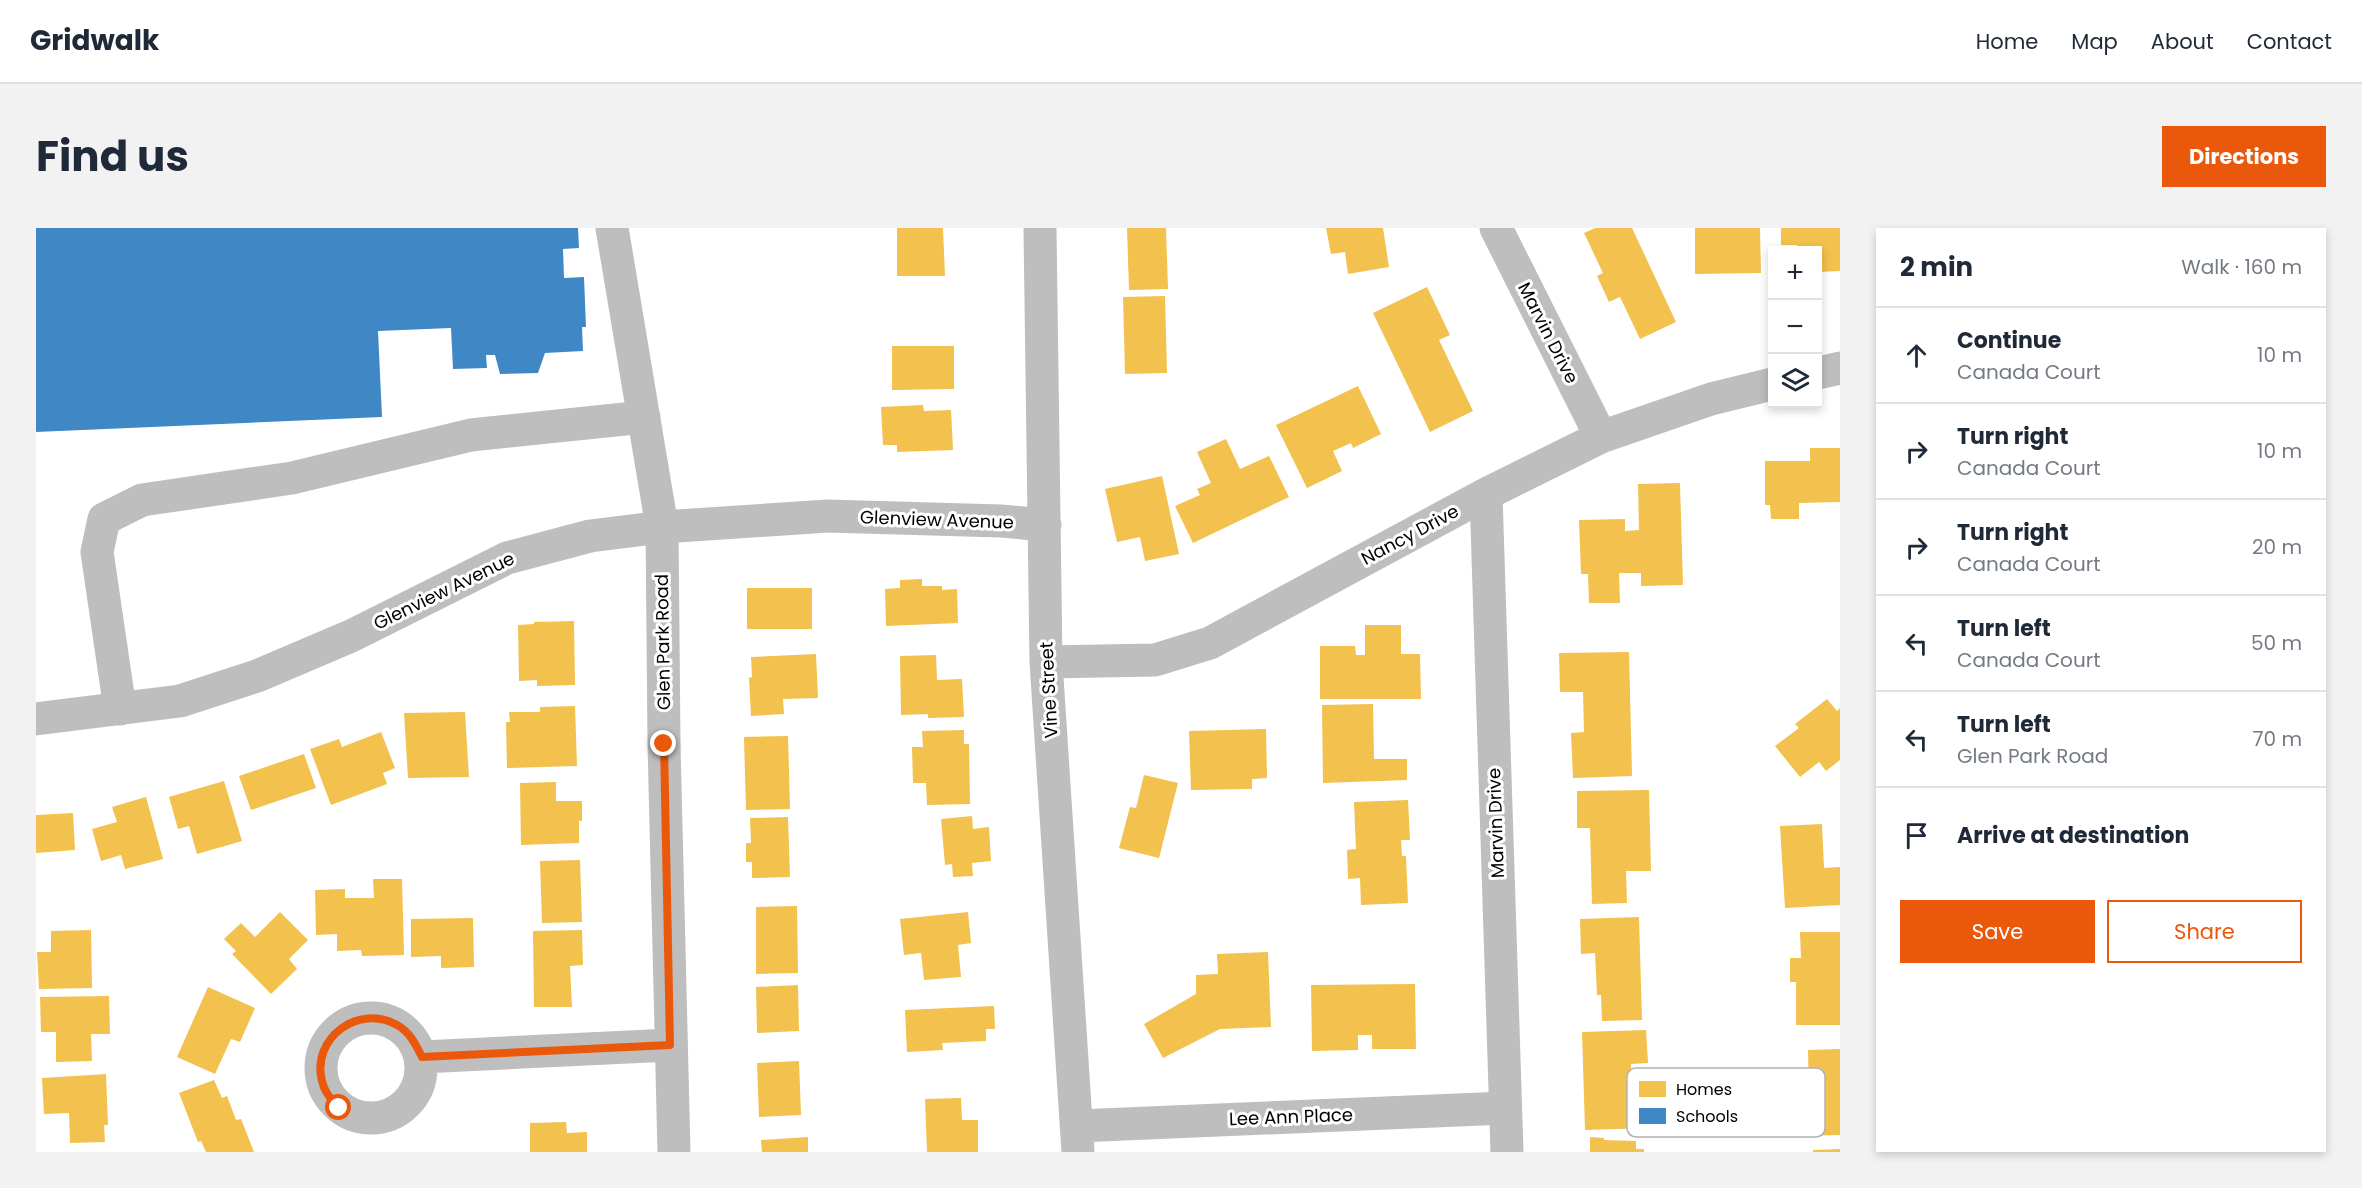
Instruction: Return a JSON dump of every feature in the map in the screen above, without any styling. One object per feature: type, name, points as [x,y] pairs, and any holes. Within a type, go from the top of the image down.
[{"type":"street","name":"Glen Park Road","points":[[612,228],[662,527],[670,1045],[674,1152]]},
{"type":"street","name":"Vine Street","points":[[1040,228],[1047,662],[1078,1139]]},
{"type":"street","name":"Marvin Drive","points":[[1496,228],[1601,437]]},
{"type":"street","points":[[1822,372],[1840,368]]},
{"type":"street","name":"Nancy Drive","points":[[1047,662],[1155,660],[1210,642],[1486,494],[1601,437],[1711,399],[1768,385]]},
{"type":"street","points":[[120,709],[97,552],[104,519],[142,500],[292,478],[471,435],[644,417]]},
{"type":"street","name":"Marvin Drive","points":[[1486,494],[1507,1152]]},
{"type":"street","name":"Glenview Avenue","points":[[36,719],[180,701],[257,676],[351,636],[507,558],[590,536],[662,527],[828,516],[1001,521],[1045,525]]},
{"type":"street","points":[[422,1057],[670,1045]]},
{"type":"street","name":"Lee Ann Place","points":[[1078,1139],[1505,1108]]},
{"type":"building: Homes","points":[[897,228],[943,228],[945,276],[897,276]]},
{"type":"building: Homes","points":[[1127,228],[1166,228],[1168,289],[1129,290]]},
{"type":"building: Homes","points":[[1326,228],[1383,228],[1389,267],[1348,274],[1345,252],[1331,254]]},
{"type":"building: Homes","points":[[1595,228],[1632,228],[1676,322],[1640,339],[1620,297],[1609,302],[1597,276],[1603,273],[1584,233]]},
{"type":"building: Homes","points":[[1695,228],[1760,228],[1761,273],[1695,274]]},
{"type":"building: Homes","points":[[1781,228],[1840,228],[1840,271],[1822,272],[1822,246],[1781,245]]},
{"type":"building: Homes","points":[[1427,287],[1450,335],[1439,340],[1473,411],[1430,432],[1373,313]]},
{"type":"building: Homes","points":[[1165,296],[1167,373],[1125,374],[1123,297]]},
{"type":"building: Homes","points":[[892,346],[954,346],[954,389],[892,390]]},
{"type":"building: Homes","points":[[1358,386],[1381,434],[1353,448],[1351,443],[1333,451],[1342,471],[1307,488],[1276,425]]},
{"type":"building: Homes","points":[[923,405],[924,411],[951,410],[953,450],[897,452],[897,445],[883,445],[881,407]]},
{"type":"building: Homes","points":[[1226,439],[1240,469],[1269,456],[1289,497],[1193,543],[1175,506],[1200,495],[1197,489],[1211,483],[1197,452]]},
{"type":"building: Homes","points":[[1810,448],[1840,448],[1840,502],[1799,503],[1799,519],[1771,519],[1770,505],[1765,505],[1765,461],[1810,461]]},
{"type":"building: Homes","points":[[1162,476],[1179,554],[1145,561],[1140,537],[1117,542],[1105,489]]},
{"type":"building: Homes","points":[[1680,483],[1683,585],[1641,586],[1641,573],[1619,573],[1620,603],[1589,603],[1588,574],[1581,574],[1579,520],[1625,519],[1625,531],[1639,530],[1638,484]]},
{"type":"building: Homes","points":[[922,579],[922,586],[942,586],[942,590],[957,589],[958,623],[886,626],[885,589],[900,588],[900,580]]},
{"type":"building: Homes","points":[[747,588],[812,588],[812,629],[747,629]]},
{"type":"building: Homes","points":[[574,621],[575,685],[537,686],[537,680],[519,681],[518,625],[534,624],[534,622]]},
{"type":"building: Homes","points":[[1365,625],[1401,625],[1401,654],[1420,654],[1421,699],[1320,699],[1320,646],[1355,646],[1356,655],[1365,655]]},
{"type":"building: Homes","points":[[1629,652],[1632,776],[1573,778],[1571,733],[1584,732],[1583,692],[1560,692],[1559,653]]},
{"type":"building: Homes","points":[[816,654],[818,698],[783,699],[784,714],[751,716],[749,678],[752,677],[751,657]]},
{"type":"building: Homes","points":[[936,655],[937,680],[962,679],[964,717],[928,718],[928,714],[901,715],[900,656]]},
{"type":"building: Homes","points":[[1827,699],[1837,711],[1840,708],[1840,760],[1826,771],[1819,762],[1800,777],[1775,746],[1799,728],[1795,724]]},
{"type":"building: Homes","points":[[1373,704],[1374,759],[1407,759],[1407,780],[1323,783],[1322,705]]},
{"type":"building: Homes","points":[[575,706],[577,766],[507,768],[506,722],[510,722],[509,712],[540,712],[540,707]]},
{"type":"building: Homes","points":[[465,712],[469,777],[408,778],[404,713]]},
{"type":"building: Homes","points":[[1266,729],[1267,778],[1252,779],[1252,789],[1191,790],[1189,731]]},
{"type":"building: Homes","points":[[964,730],[964,744],[969,744],[970,804],[927,805],[926,783],[913,783],[912,747],[923,747],[922,731]]},
{"type":"building: Homes","points":[[381,732],[395,768],[383,773],[387,784],[331,805],[310,749],[339,739],[342,747]]},
{"type":"building: Homes","points":[[788,736],[790,809],[746,810],[744,737]]},
{"type":"building: Homes","points":[[304,754],[316,788],[251,810],[239,776]]},
{"type":"building: Homes","points":[[1144,775],[1178,783],[1159,858],[1119,848],[1130,807],[1136,808]]},
{"type":"building: Homes","points":[[224,781],[242,841],[197,854],[189,826],[178,829],[169,797]]},
{"type":"building: Homes","points":[[556,782],[556,801],[582,801],[579,843],[521,845],[520,783]]},
{"type":"building: Homes","points":[[1649,790],[1651,871],[1626,871],[1627,903],[1592,904],[1590,828],[1577,828],[1577,791]]},
{"type":"building: Homes","points":[[146,797],[163,859],[125,869],[121,855],[101,861],[92,829],[117,822],[112,807]]},
{"type":"building: Homes","points":[[1408,800],[1410,840],[1401,840],[1402,856],[1406,856],[1408,903],[1361,905],[1360,878],[1348,879],[1347,850],[1356,849],[1354,802]]},
{"type":"building: Homes","points":[[73,813],[75,850],[36,853],[36,815]]},
{"type":"building: Homes","points":[[972,816],[973,829],[989,827],[991,861],[972,863],[973,876],[953,877],[952,864],[945,865],[941,819]]},
{"type":"building: Homes","points":[[788,817],[790,877],[752,878],[752,862],[746,862],[746,843],[751,843],[750,818]]},
{"type":"building: Homes","points":[[1822,824],[1824,868],[1840,867],[1840,905],[1785,908],[1780,826]]},
{"type":"building: Homes","points":[[580,860],[582,922],[542,923],[540,861]]},
{"type":"building: Homes","points":[[373,879],[402,879],[404,955],[362,956],[361,950],[337,951],[337,934],[316,935],[315,890],[345,889],[345,898],[374,898]]},
{"type":"building: Homes","points":[[797,906],[798,973],[756,974],[756,907]]},
{"type":"building: Homes","points":[[280,912],[308,940],[289,959],[297,969],[271,994],[232,954],[236,951],[224,939],[241,923],[255,937]]},
{"type":"building: Homes","points":[[968,912],[971,943],[958,945],[961,977],[924,980],[921,953],[904,955],[900,919]]},
{"type":"building: Homes","points":[[1639,917],[1642,1020],[1602,1021],[1601,995],[1597,995],[1595,953],[1581,954],[1580,919]]},
{"type":"building: Homes","points":[[473,918],[474,967],[441,968],[441,956],[411,957],[411,919]]},
{"type":"building: Homes","points":[[91,930],[92,988],[39,989],[37,952],[51,952],[51,931]]},
{"type":"building: Homes","points":[[582,930],[583,965],[570,966],[572,1007],[534,1007],[533,931]]},
{"type":"building: Homes","points":[[1800,932],[1840,932],[1840,1025],[1796,1025],[1796,982],[1790,982],[1790,958],[1801,958]]},
{"type":"building: Homes","points":[[1268,952],[1271,1027],[1220,1029],[1163,1058],[1144,1024],[1196,994],[1196,975],[1218,974],[1217,954]]},
{"type":"building: Homes","points":[[1415,984],[1416,1049],[1372,1049],[1372,1035],[1358,1035],[1358,1050],[1312,1051],[1311,985]]},
{"type":"building: Homes","points":[[798,985],[799,1031],[757,1033],[756,987]]},
{"type":"building: Homes","points":[[208,987],[255,1008],[240,1042],[231,1039],[215,1074],[177,1057]]},
{"type":"building: Homes","points":[[109,996],[110,1034],[91,1034],[92,1061],[56,1062],[56,1032],[41,1032],[40,997]]},
{"type":"building: Homes","points":[[994,1006],[995,1029],[986,1029],[986,1041],[942,1043],[943,1050],[907,1052],[905,1010]]},
{"type":"building: Homes","points":[[1646,1030],[1648,1063],[1631,1064],[1631,1068],[1627,1068],[1627,1129],[1585,1130],[1582,1032]]},
{"type":"building: Homes","points":[[1840,1049],[1840,1135],[1825,1135],[1825,1068],[1808,1068],[1808,1050]]},
{"type":"building: Homes","points":[[799,1061],[801,1115],[759,1117],[757,1063]]},
{"type":"building: Homes","points":[[106,1074],[108,1125],[104,1125],[105,1142],[70,1143],[69,1113],[44,1114],[42,1078]]},
{"type":"building: Homes","points":[[214,1080],[222,1098],[227,1096],[236,1120],[241,1119],[254,1152],[206,1152],[201,1141],[198,1142],[179,1093]]},
{"type":"building: Homes","points":[[961,1098],[962,1120],[978,1120],[978,1152],[927,1152],[925,1099]]},
{"type":"building: Homes","points":[[566,1122],[567,1133],[587,1132],[587,1152],[530,1152],[530,1123]]},
{"type":"building: Homes","points":[[808,1137],[808,1152],[762,1152],[761,1140]]},
{"type":"building: Homes","points":[[1590,1137],[1636,1141],[1636,1149],[1644,1149],[1644,1152],[1590,1152]]},
{"type":"building: Homes","points":[[1840,1149],[1840,1152],[1813,1152],[1813,1150]]},
{"type":"building: Schools","points":[[36,228],[578,228],[579,248],[563,249],[564,278],[584,277],[586,327],[582,327],[583,351],[545,353],[538,373],[500,374],[495,355],[486,355],[487,368],[453,369],[451,328],[378,331],[382,417],[36,432]]},
{"type":"route","points":[[339,1108],[328,1096],[322,1082],[320,1064],[324,1048],[334,1033],[348,1023],[365,1018],[383,1019],[399,1026],[411,1038],[422,1057],[670,1045],[664,744]]}]
